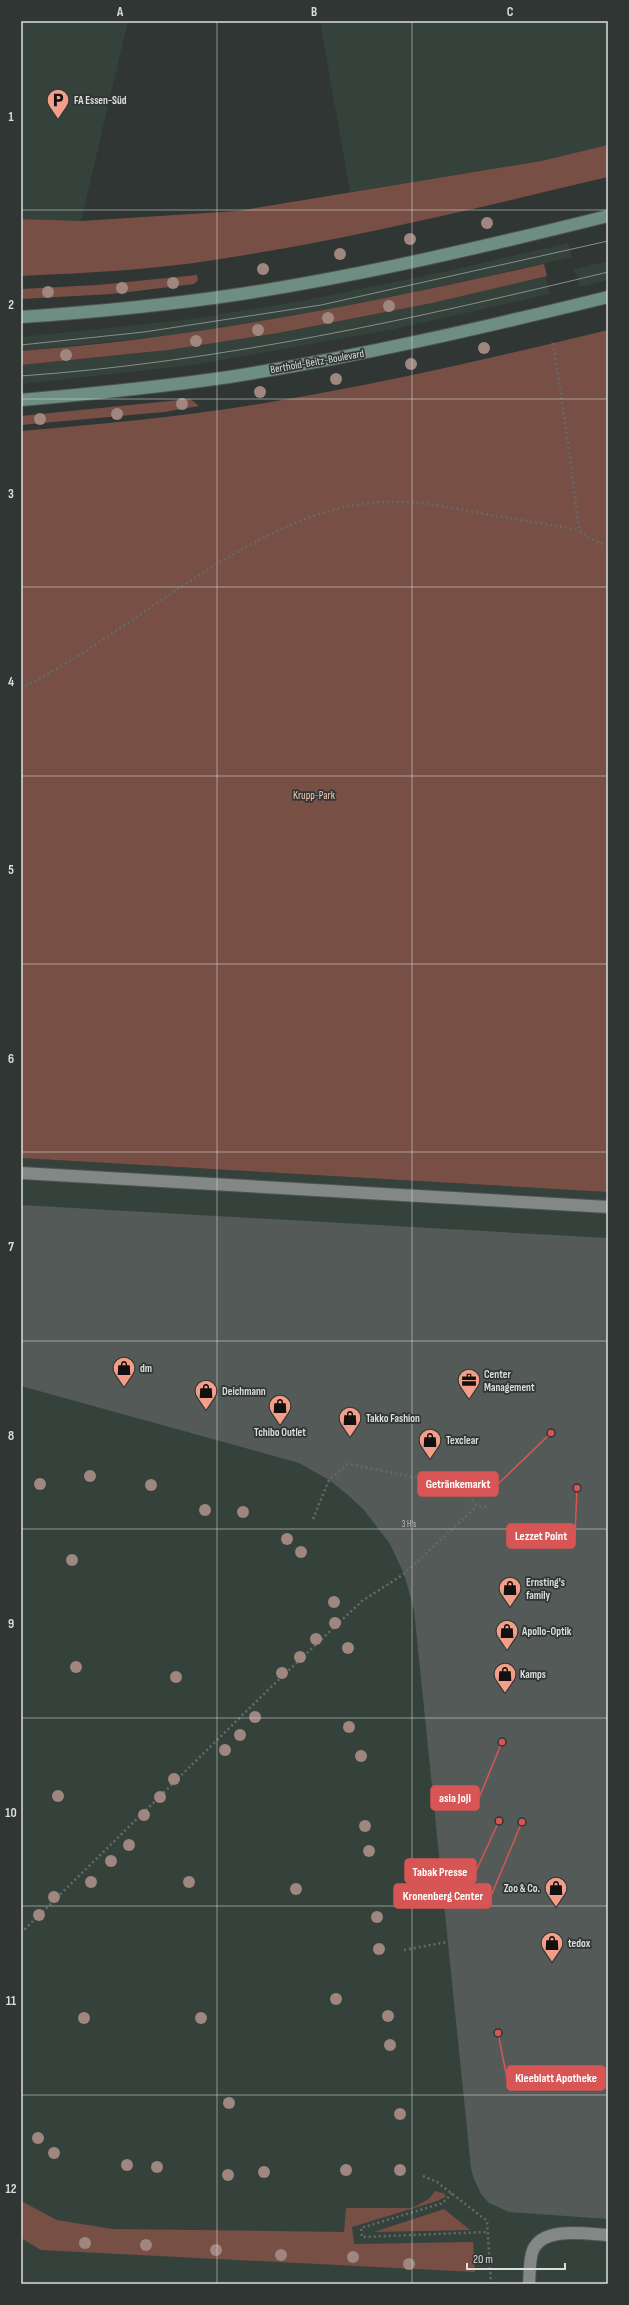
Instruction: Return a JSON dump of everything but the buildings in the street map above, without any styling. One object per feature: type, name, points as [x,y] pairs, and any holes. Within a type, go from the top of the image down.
[{"type":"main road","points":[[21,317],[151,306],[287,286],[414,261],[608,216]]},
{"type":"main road","name":"Berthold-Beitz-Boulevard","points":[[21,400],[146,388],[274,369],[403,345],[608,297]]},
{"type":"lane","points":[[21,1173],[608,1206]]},
{"type":"lane","points":[[528,2284],[533,2250],[542,2240],[558,2233],[608,2235]]},
{"type":"path","points":[[553,343],[579,530]]},
{"type":"path","points":[[21,688],[86,652],[197,578],[256,543],[296,523],[323,513],[381,502],[410,503],[461,509],[579,530],[589,538],[608,546]]},
{"type":"path","points":[[313,1519],[329,1480],[348,1464],[463,1487]]},
{"type":"path","points":[[463,1476],[463,1487],[477,1506]]},
{"type":"path","points":[[21,1933],[270,1688],[362,1601],[404,1574],[477,1506],[489,1507]]},
{"type":"path","points":[[404,1950],[447,1942]]},
{"type":"path","points":[[423,2176],[437,2182],[457,2200],[487,2221],[491,2284]]},
{"type":"path","points":[[452,2194],[443,2203],[361,2228],[362,2237],[487,2232]]},
{"type":"shaded area","name":"FA Essen-Süd","points":[[21,21],[128,21],[81,221],[21,219]]},
{"type":"shaded area","points":[[320,21],[608,21],[608,145],[541,161],[350,192]]},
{"type":"shaded area","points":[[568,243],[572,257],[364,304],[194,333],[21,351],[21,337],[185,320],[301,301],[439,273]]},
{"type":"shaded area","points":[[608,261],[608,280],[580,287],[577,275],[573,270]]},
{"type":"shaded area","points":[[545,276],[550,294],[394,329],[194,365],[21,384],[21,365],[168,350],[278,333],[432,303]]},
{"type":"shaded area","points":[[21,1158],[608,1192],[608,2284],[21,2284]]},
{"type":"green space","points":[[608,145],[608,177],[412,223],[264,252],[190,263],[118,271],[21,276],[21,219],[81,221],[238,211],[541,161]]},
{"type":"green space","points":[[544,264],[547,276],[432,303],[278,333],[168,350],[21,365],[21,351],[87,345],[219,328],[349,305]]},
{"type":"green space","points":[[197,275],[198,280],[194,284],[112,294],[21,299],[21,289],[97,285]]},
{"type":"green space","name":"Krupp-Park","points":[[608,330],[608,1192],[21,1158],[21,431],[146,419],[271,402],[356,387]]},
{"type":"green space","points":[[190,399],[199,406],[164,412],[21,425],[21,416]]},
{"type":"green space","points":[[435,2191],[445,2194],[445,2197],[437,2201],[352,2227],[354,2244],[473,2242],[475,2272],[41,2250],[21,2238],[21,2201],[57,2220],[112,2229],[344,2232],[346,2208],[412,2208],[429,2199]]},
{"type":"green space","points":[[444,2209],[470,2230],[374,2232]]},
{"type":"tram line","points":[[21,345],[144,332],[321,305],[608,241]]},
{"type":"tram line","points":[[21,376],[95,369],[243,349],[389,322],[608,272]]},
{"type":"place","name":"FA Essen-Süd","points":[[58,120]]},
{"type":"place","name":"dm","points":[[124,1388]]},
{"type":"place","name":"Center Management","points":[[469,1400]]},
{"type":"place","name":"Deichmann","points":[[206,1410]]},
{"type":"place","name":"Tchibo Outlet","points":[[280,1426]]},
{"type":"place","name":"Getränkemarkt","points":[[551,1433]]},
{"type":"place","name":"Takko Fashion","points":[[350,1438]]},
{"type":"place","name":"Texclear","points":[[430,1460]]},
{"type":"place","name":"Lezzet Point","points":[[577,1488]]},
{"type":"place","name":"Ernsting's family","points":[[510,1608]]},
{"type":"place","name":"Apollo-Optik","points":[[507,1650]]},
{"type":"place","name":"Kamps","points":[[505,1694]]},
{"type":"place","name":"asia JoJi","points":[[502,1742]]},
{"type":"place","name":"Tabak Presse","points":[[499,1821]]},
{"type":"place","name":"Kronenberg Center","points":[[522,1822]]},
{"type":"place","name":"Zoo & Co.","points":[[556,1908]]},
{"type":"place","name":"tedox","points":[[552,1962]]},
{"type":"place","name":"Kleeblatt Apotheke","points":[[498,2033]]}]
